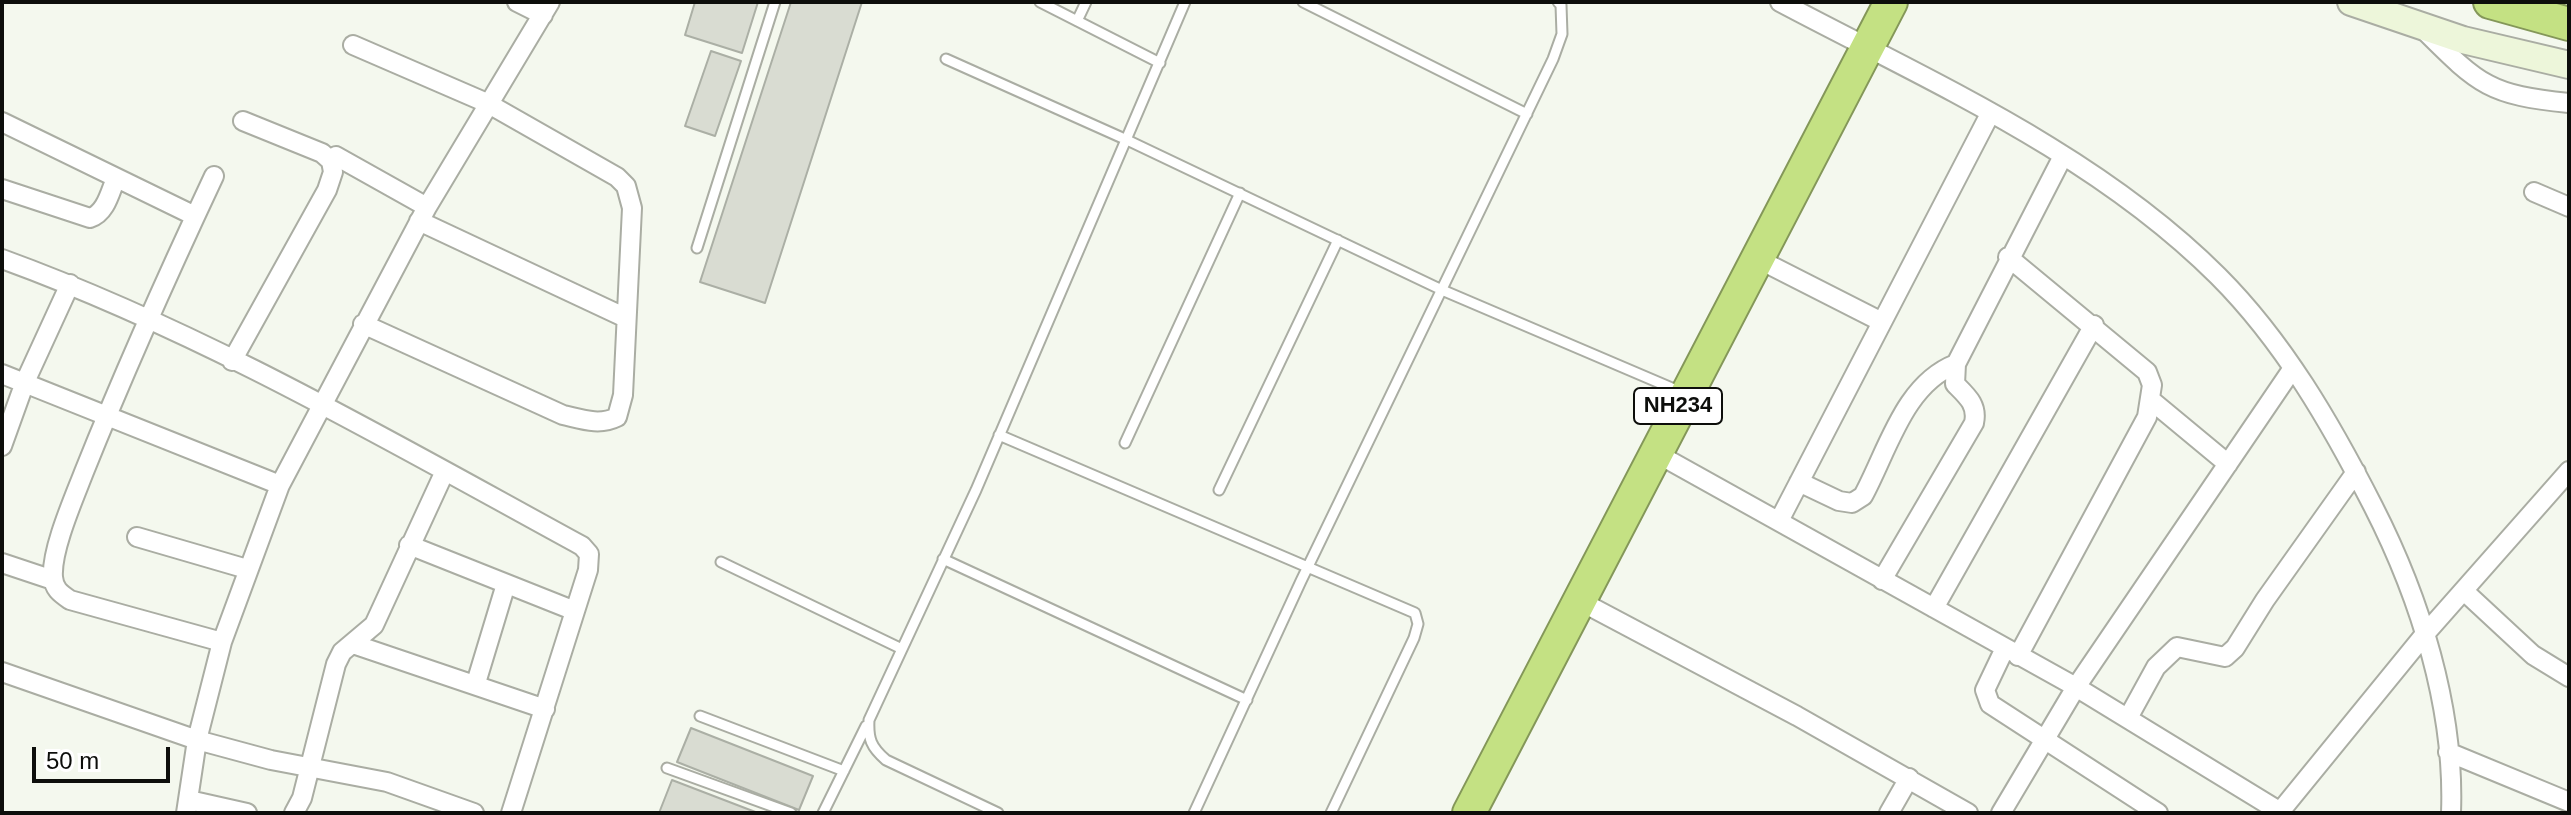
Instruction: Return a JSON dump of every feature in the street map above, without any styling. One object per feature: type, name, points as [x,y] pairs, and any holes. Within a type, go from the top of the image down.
[{"type":"highway","name":"NH234","points":[[1469,813],[1684,394],[1891,2]]},
{"type":"highway","points":[[2490,2],[2569,24]]},
{"type":"main road","points":[[2351,2],[2463,40],[2569,65]]},
{"type":"street","points":[[247,813],[188,806],[197,740],[222,642],[280,485],[423,214],[546,8],[517,2]]},
{"type":"street","points":[[1780,2],[1990,114],[2119,191],[2181,240],[2250,311],[2328,420],[2409,584],[2425,634],[2448,752],[2451,813]]},
{"type":"street","points":[[2419,25],[2484,86],[2516,98],[2569,103]]},
{"type":"street","points":[[353,45],[487,103],[617,177],[626,186],[632,208],[621,408],[617,417],[600,422],[563,415],[363,324]]},
{"type":"street","points":[[1780,519],[1990,114]]},
{"type":"street","points":[[232,361],[327,190],[333,172],[331,161],[322,153],[243,121]]},
{"type":"street","points":[[2,122],[195,216]]},
{"type":"street","points":[[336,156],[423,214],[626,318]]},
{"type":"street","points":[[1882,580],[1974,423],[1976,412],[1955,384],[1956,364],[2008,257],[2063,156]]},
{"type":"street","points":[[214,176],[146,321],[107,414],[75,497],[53,567],[53,580],[56,591],[70,600],[222,642]]},
{"type":"street","points":[[2,189],[90,218],[103,208],[116,178]]},
{"type":"street","points":[[2534,192],[2569,207]]},
{"type":"street","points":[[2008,257],[2094,325],[2147,372],[2152,385],[2152,401],[2147,417],[2012,652],[1987,683],[1985,699],[2158,813]]},
{"type":"street","points":[[1756,258],[1880,321]]},
{"type":"street","points":[[2,259],[70,284],[322,404],[582,546],[589,554],[588,570],[511,813]]},
{"type":"street","points":[[2,446],[25,382],[70,284]]},
{"type":"street","points":[[1934,608],[2094,325]]},
{"type":"street","points":[[1799,482],[1839,501],[1852,503],[1863,496],[1917,391],[1938,371],[1956,364]]},
{"type":"street","points":[[2001,813],[2076,687],[2293,368]]},
{"type":"street","points":[[2,374],[280,485]]},
{"type":"street","points":[[2152,401],[2228,464]]},
{"type":"street","points":[[1654,452],[1780,519],[1882,580],[2076,687],[2280,813],[2425,634],[2569,471]]},
{"type":"street","points":[[294,813],[302,798],[336,664],[342,652],[374,625],[445,471]]},
{"type":"street","points":[[2128,718],[2156,667],[2177,647],[2225,657],[2235,648],[2265,600],[2356,472]]},
{"type":"street","points":[[137,537],[247,569]]},
{"type":"street","points":[[409,545],[575,611]]},
{"type":"street","points":[[2,563],[53,580]]},
{"type":"street","points":[[476,683],[506,584]]},
{"type":"street","points":[[2464,591],[2533,655],[2569,677]]},
{"type":"street","points":[[1578,600],[1909,778],[1968,813]]},
{"type":"street","points":[[353,644],[476,683],[545,709]]},
{"type":"street","points":[[2,672],[197,740],[387,782],[474,813]]},
{"type":"street","points":[[2448,752],[2569,802]]},
{"type":"street","points":[[1889,813],[1909,778]]},
{"type":"lane","points":[[697,248],[775,2]]},
{"type":"lane","points":[[1040,2],[1160,63]]},
{"type":"lane","points":[[1077,21],[1086,2]]},
{"type":"lane","points":[[823,813],[869,720],[999,435],[1185,2]]},
{"type":"lane","points":[[1303,2],[1527,114]]},
{"type":"lane","points":[[1194,813],[1307,569],[1527,114],[1562,34],[1561,5],[1558,2]]},
{"type":"lane","points":[[946,59],[1127,140],[1442,290],[1684,394]]},
{"type":"lane","points":[[1125,443],[1240,193]]},
{"type":"lane","points":[[1219,490],[1338,240]]},
{"type":"lane","points":[[999,435],[1307,569],[1406,606],[1415,613],[1418,624],[1331,813]]},
{"type":"lane","points":[[943,559],[1247,700]]},
{"type":"lane","points":[[721,562],[902,649]]},
{"type":"lane","points":[[700,716],[844,771]]},
{"type":"lane","points":[[869,720],[868,737],[886,760],[998,813]]},
{"type":"lane","points":[[667,768],[791,813]]},
{"type":"building","points":[[695,2],[758,2],[742,53],[685,35]]},
{"type":"building","points":[[791,2],[862,2],[765,303],[700,282]]},
{"type":"building","points":[[711,51],[741,61],[715,136],[685,126]]},
{"type":"building","points":[[691,728],[813,776],[799,810],[677,762]]},
{"type":"building","points":[[672,780],[758,813],[659,813]]}]
